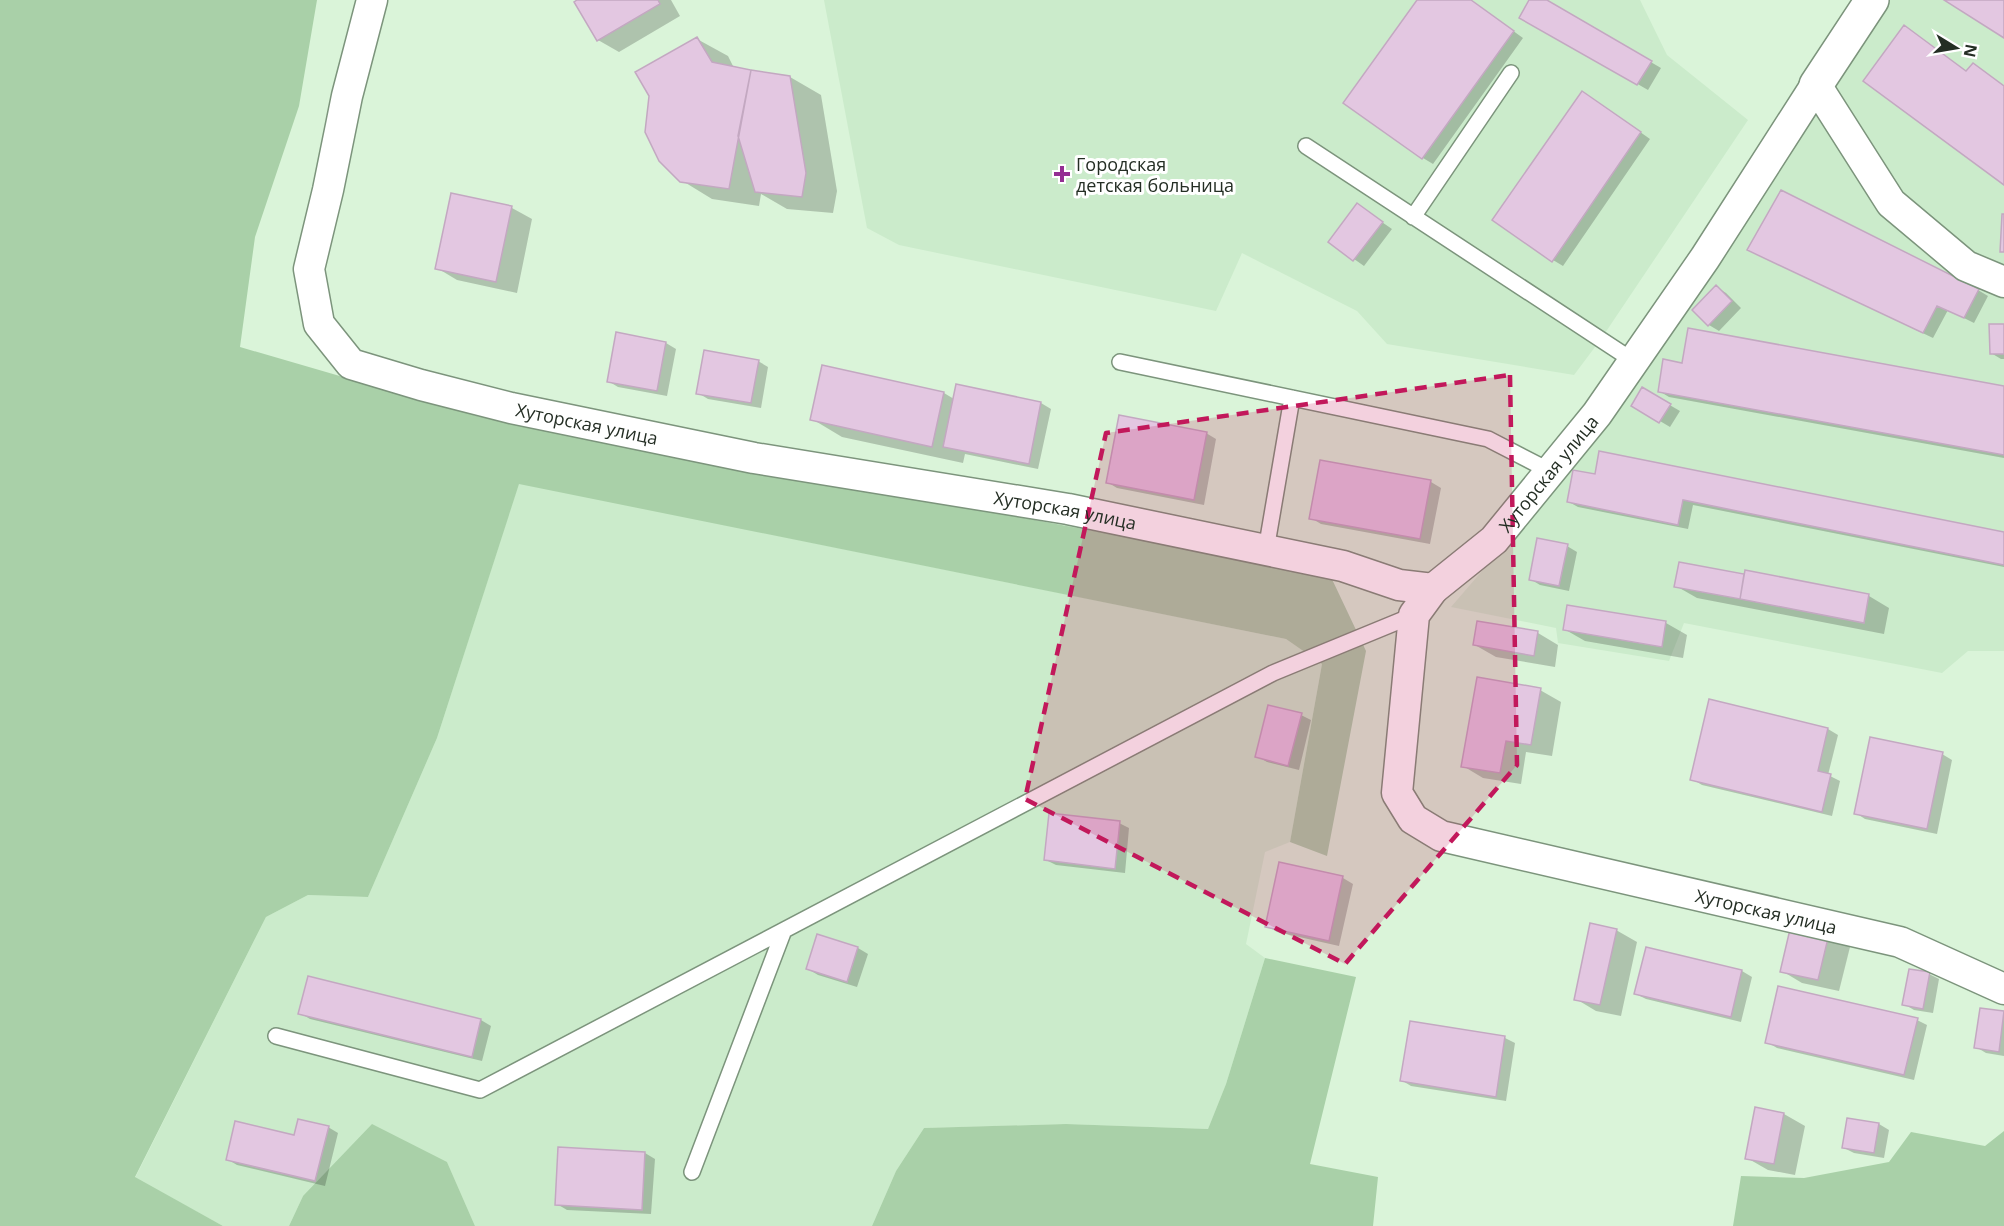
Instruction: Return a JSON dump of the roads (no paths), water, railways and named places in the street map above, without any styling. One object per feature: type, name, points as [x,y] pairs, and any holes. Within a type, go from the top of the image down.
[{"type":"street","name":"Хуторская улица","points":[[372,0],[347,96],[309,269],[319,324],[351,364],[511,408],[754,458],[1068,509],[1343,566],[1400,585],[1432,589],[1494,540],[1597,414],[1632,360],[1705,258],[1872,0]]},
{"type":"street","points":[[1816,85],[1891,203],[1966,266],[2004,282]]},
{"type":"street","points":[[1414,615],[1432,589]]},
{"type":"street","name":"Хуторская улица","points":[[1414,615],[1397,793],[1413,819],[1422,825],[1441,836],[1900,942],[2004,989]]},
{"type":"lane","points":[[1413,218],[1511,73]]},
{"type":"lane","points":[[1306,146],[1632,360]]},
{"type":"lane","points":[[1120,362],[1488,439],[1550,471]]},
{"type":"lane","points":[[1266,550],[1292,398]]},
{"type":"lane","points":[[276,1036],[480,1090],[1273,673],[1414,615]]},
{"type":"lane","points":[[692,1172],[784,930]]},
{"type":"place","name":"Городская детская больница","points":[[1062,174]]}]
